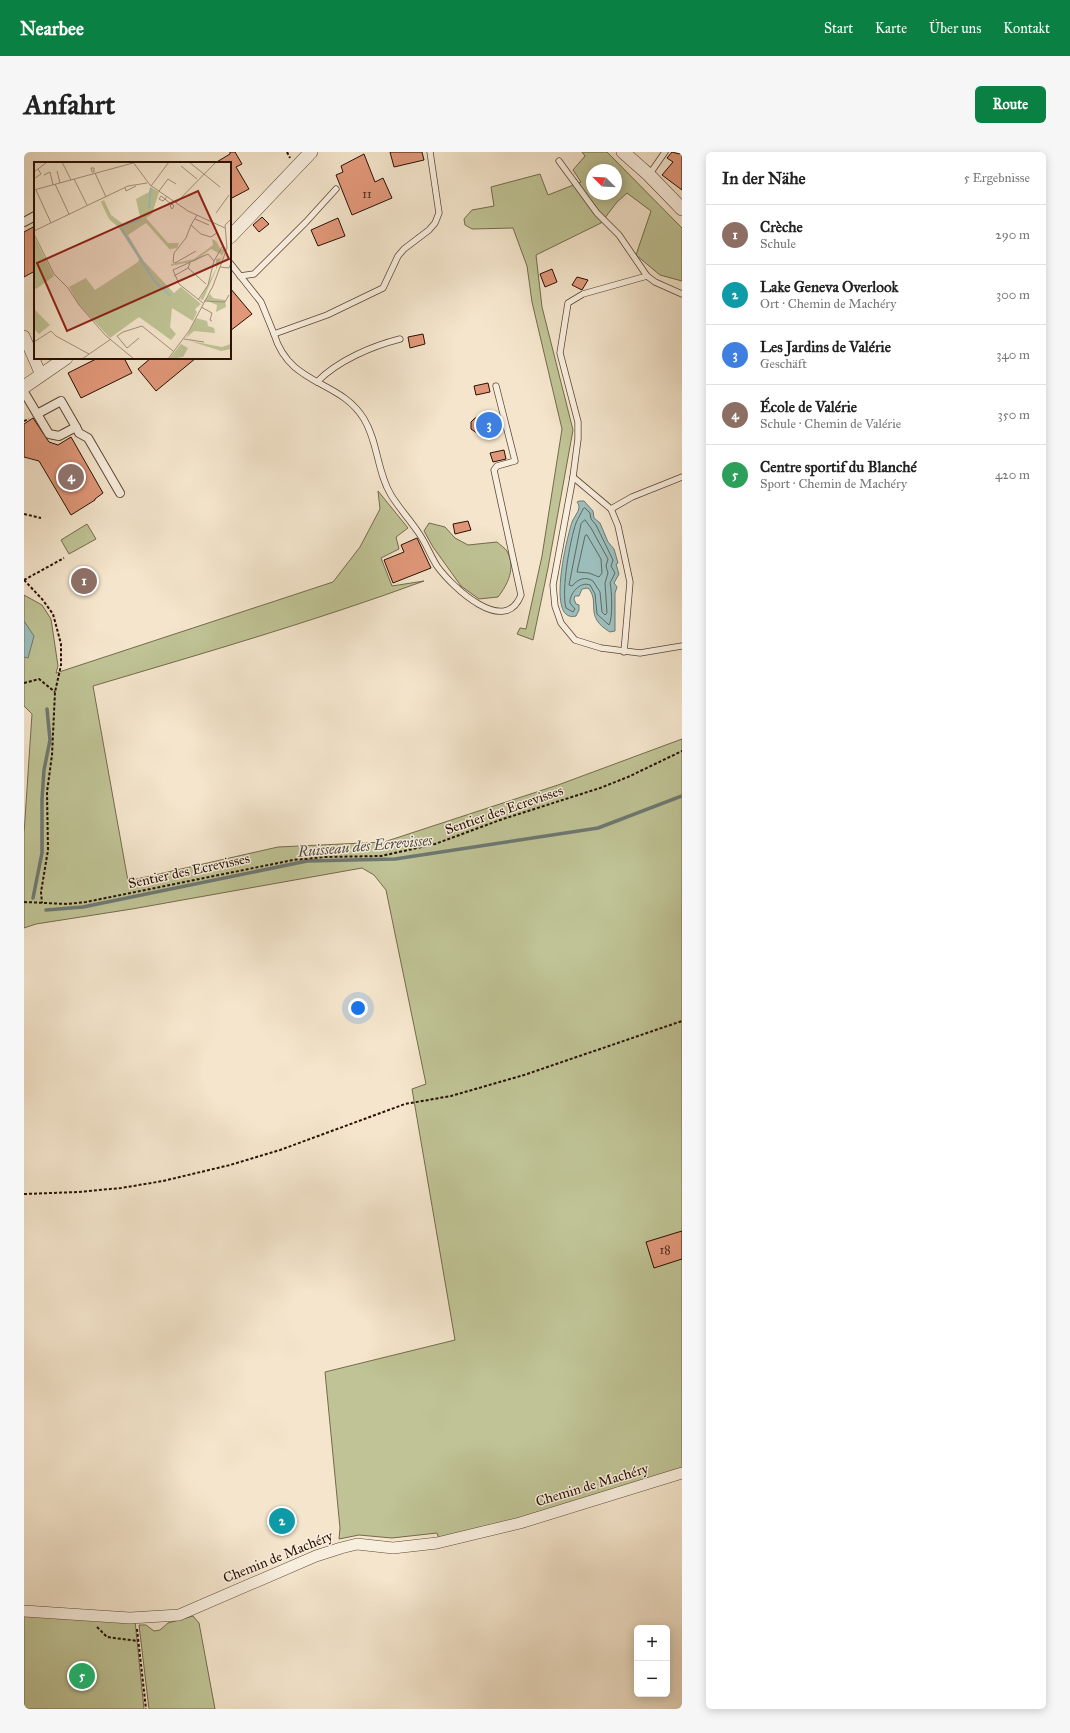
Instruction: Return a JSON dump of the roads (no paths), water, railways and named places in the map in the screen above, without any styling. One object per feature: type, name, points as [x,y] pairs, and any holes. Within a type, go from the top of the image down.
[{"type":"street","points":[[231,236],[311,152]]},
{"type":"street","points":[[623,152],[649,175],[682,209]]},
{"type":"street","points":[[24,222],[34,217]]},
{"type":"street","points":[[24,336],[34,359]]},
{"type":"street","points":[[34,359],[41,375]]},
{"type":"street","points":[[24,386],[65,359]]},
{"type":"street","points":[[24,392],[49,434],[59,436],[76,427]]},
{"type":"street","points":[[37,414],[61,401],[79,432],[88,438],[120,493]]},
{"type":"street","name":"Chemin de Machéry","points":[[24,1611],[136,1617],[179,1615],[316,1556],[341,1548],[357,1544],[393,1548],[437,1542],[520,1523],[682,1473]]},
{"type":"lane","points":[[274,334],[327,315],[384,288],[398,256],[404,249],[429,230],[439,213],[430,152]]},
{"type":"lane","points":[[649,175],[665,152]]},
{"type":"lane","points":[[559,161],[597,213],[620,235],[647,276],[655,282],[682,294]]},
{"type":"lane","points":[[240,276],[254,274],[306,222],[336,189]]},
{"type":"lane","points":[[231,264],[261,302],[280,350],[287,361],[299,373],[317,382],[354,406],[364,419],[391,496],[429,547],[437,566],[461,592],[476,603],[489,609],[503,612],[512,610],[518,605],[521,595],[494,470],[497,466],[515,461],[496,386]]},
{"type":"lane","points":[[647,276],[583,294],[568,303],[560,349],[561,361],[578,422],[578,439],[573,477],[554,580],[553,598],[561,623],[575,640],[590,645],[624,652],[644,653],[682,646]]},
{"type":"lane","points":[[317,382],[326,373],[378,344],[400,339]]},
{"type":"lane","points":[[573,477],[611,509],[618,526],[630,582],[624,652]]},
{"type":"lane","points":[[611,509],[632,497],[682,477]]},
{"type":"water","points":[[584,501],[593,511],[594,518],[600,523],[608,542],[614,549],[618,563],[616,564],[619,574],[614,583],[617,587],[615,593],[615,631],[610,632],[597,620],[592,593],[588,588],[582,589],[579,596],[575,596],[574,599],[576,604],[579,605],[579,610],[576,616],[567,615],[562,606],[560,593],[563,559],[572,522],[578,512],[579,505],[577,502]]},
{"type":"water","points":[[24,621],[34,636],[28,658],[24,657]]},
{"type":"waterway","name":"Ruisseau des Ecrevisses","points":[[33,898],[42,853],[42,799],[44,770],[50,740],[47,709]]},
{"type":"waterway","name":"Ruisseau des Ecrevisses","points":[[46,910],[83,907],[307,861],[395,859],[598,828],[682,796]]},
{"type":"place","name":"Les Jardins de Valérie","points":[[489,425]]},
{"type":"place","name":"École de Valérie","points":[[71,477]]},
{"type":"place","name":"Crèche","points":[[84,581]]},
{"type":"place","name":"Lake Geneva Overlook","points":[[282,1521]]},
{"type":"place","name":"Centre sportif du Blanché","points":[[82,1676]]}]
